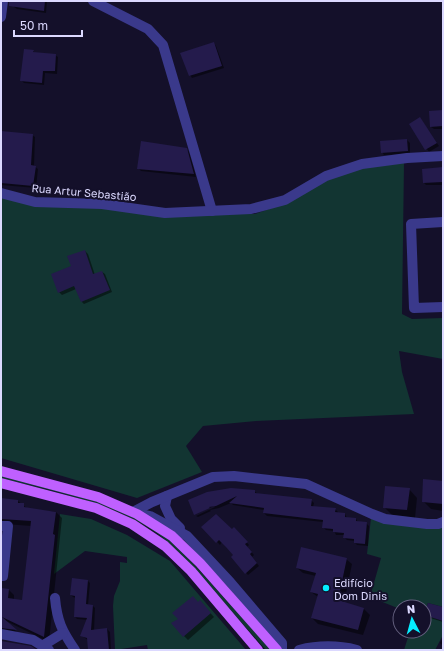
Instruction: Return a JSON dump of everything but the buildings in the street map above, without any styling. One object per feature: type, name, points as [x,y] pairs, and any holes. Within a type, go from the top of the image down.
[{"type":"main road","points":[[1,471],[98,497],[133,512],[172,536],[200,564],[277,650]]},
{"type":"main road","points":[[1,483],[96,508],[132,524],[165,546],[190,571],[258,650]]},
{"type":"street","points":[[1,17],[3,1]]},
{"type":"street","points":[[93,1],[148,29],[163,44],[212,211]]},
{"type":"street","name":"Rua Artur Sebastião","points":[[1,193],[35,202],[102,204],[165,213],[251,210],[285,200],[326,176],[362,164],[407,158],[443,156]]},
{"type":"street","points":[[443,222],[412,224],[414,308],[443,307]]},
{"type":"street","points":[[133,512],[213,477],[234,476],[306,484],[385,519],[427,524],[438,524],[443,522]]},
{"type":"street","points":[[167,496],[165,506],[171,519],[230,582],[282,643],[282,650]]},
{"type":"street","points":[[133,512],[150,516],[187,536]]},
{"type":"street","points":[[1,526],[8,526],[3,576],[1,576]]},
{"type":"street","points":[[54,598],[56,613],[63,633],[75,650]]},
{"type":"street","points":[[1,634],[33,640],[45,648],[63,633]]},
{"type":"street","points":[[299,650],[318,646],[334,646],[357,650]]},
{"type":"green space","points":[[404,163],[402,314],[412,319],[443,318],[443,359],[399,351],[402,372],[414,414],[256,421],[203,426],[186,446],[202,472],[137,498],[1,458],[1,196],[223,214],[255,214],[286,203],[328,180],[363,168]]},
{"type":"green space","points":[[1,475],[64,491],[106,505],[145,523],[170,540],[182,551],[271,650],[266,650],[175,549],[146,526],[106,507],[64,494],[1,478]]},
{"type":"green space","points":[[60,514],[91,519],[127,535],[170,561],[246,650],[148,650],[147,645],[115,650],[114,596],[120,581],[120,562],[127,563],[127,557],[85,551],[54,574]]},
{"type":"green space","points":[[371,518],[443,524],[443,607],[432,604],[432,599],[392,599],[392,606],[370,597],[381,558],[367,554]]},
{"type":"green space","points":[[432,618],[443,621],[443,635],[435,650],[404,650],[407,639],[432,639]]},
{"type":"place","name":"Edifício Dom Dinis","points":[[326,588]]}]
